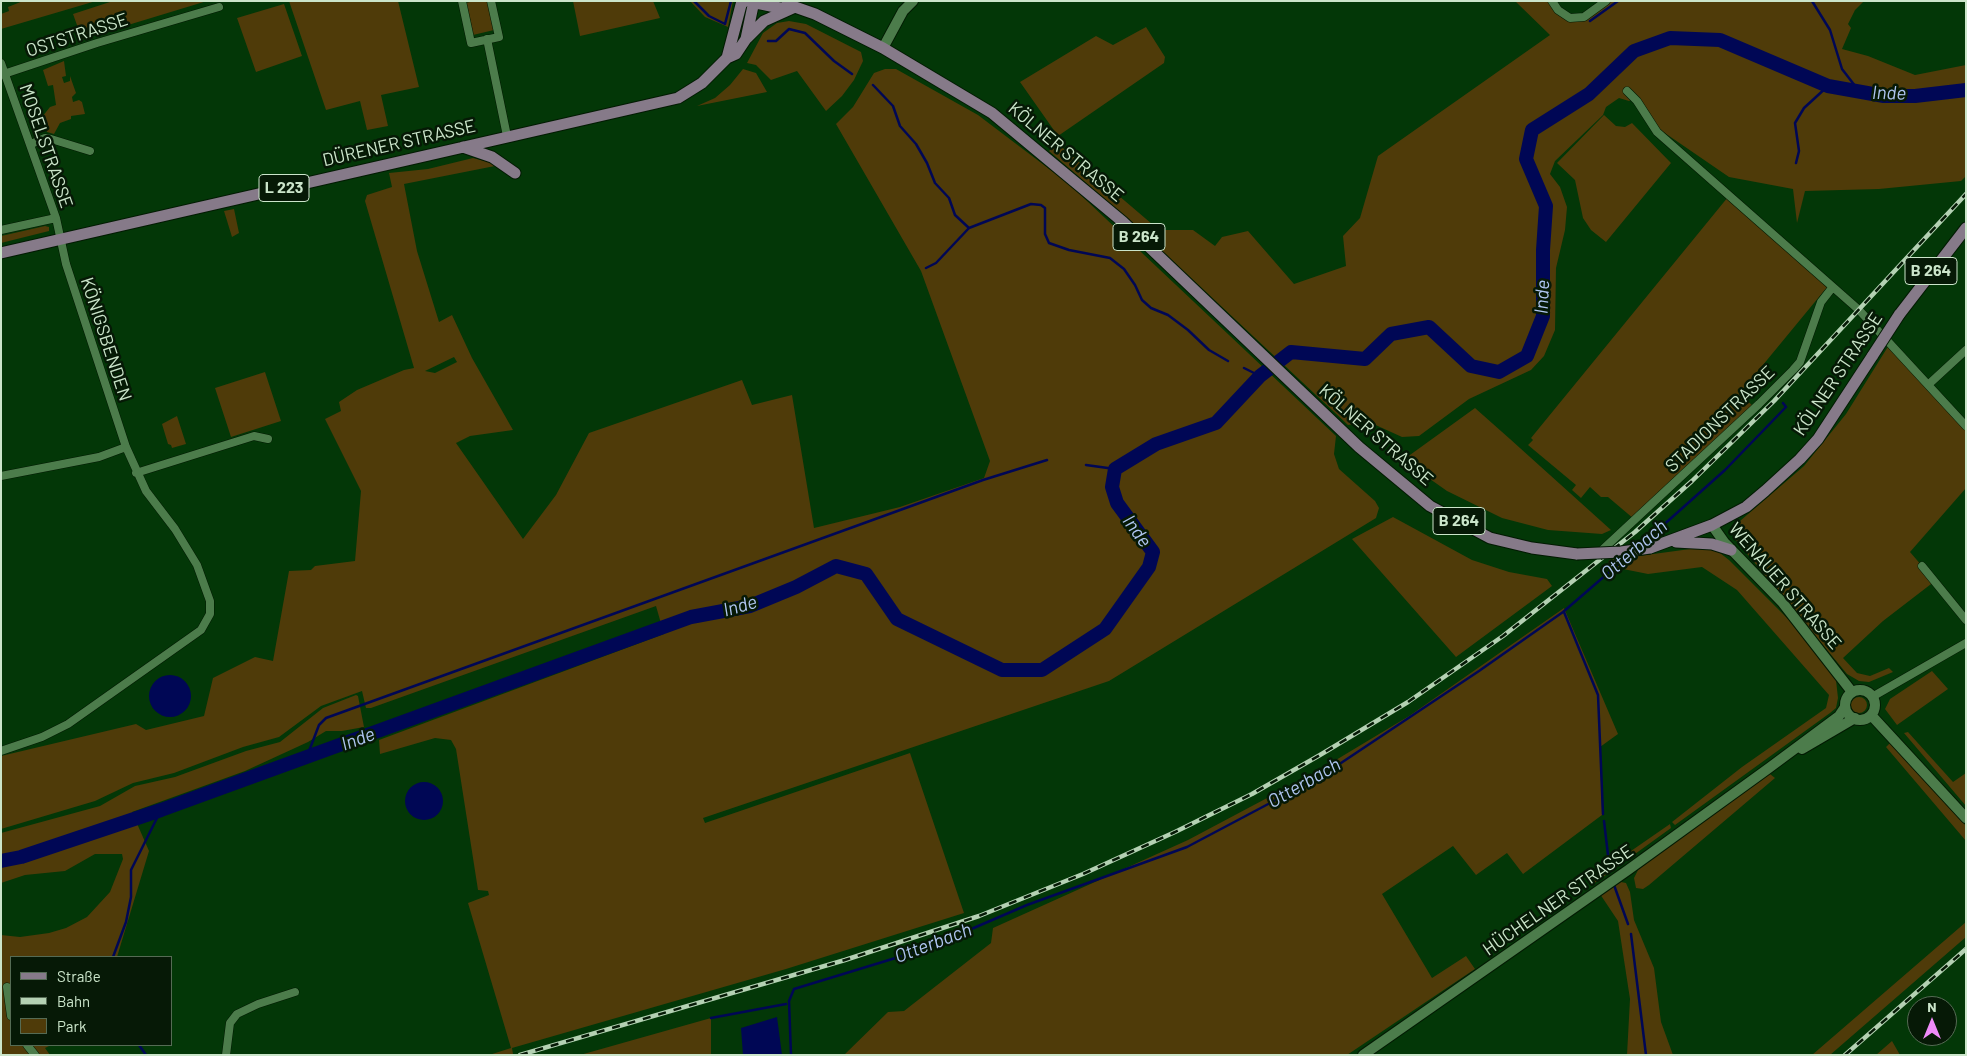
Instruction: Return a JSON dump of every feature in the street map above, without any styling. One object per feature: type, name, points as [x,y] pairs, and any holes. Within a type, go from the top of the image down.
[{"type":"main road","name":"B 264","points":[[749,2],[780,8],[791,4],[883,48]]},
{"type":"main road","points":[[746,39],[749,2]]},
{"type":"main road","points":[[727,58],[749,2]]},
{"type":"main road","name":"DÜRENER STRASSE","points":[[1,254],[678,98],[702,83],[727,58],[736,54],[746,39],[762,22],[791,4]]},
{"type":"main road","name":"KÖLNER STRASSE","points":[[883,48],[992,113],[1048,157],[1123,222],[1359,447],[1430,506],[1490,538],[1532,548],[1577,554],[1621,552],[1650,548],[1712,525],[1746,506],[1800,459],[1834,417],[1916,290],[1966,228]]},
{"type":"main road","points":[[462,147],[492,157],[515,173]]},
{"type":"main road","points":[[1669,542],[1701,543],[1732,550]]},
{"type":"street","points":[[462,1],[471,43],[499,37],[491,1]]},
{"type":"street","points":[[883,48],[903,11],[913,1]]},
{"type":"street","points":[[1552,1],[1558,10],[1570,18],[1584,17],[1606,1]]},
{"type":"street","name":"OSTSTRASSE","points":[[3,74],[97,43],[219,7]]},
{"type":"street","points":[[487,40],[508,136]]},
{"type":"street","name":"MOSELSTRASSE","points":[[1,63],[3,74],[31,144],[62,239]]},
{"type":"street","points":[[1627,91],[1637,101],[1657,132],[1715,181],[1832,288],[1859,310],[1966,426]]},
{"type":"street","points":[[31,144],[45,138],[90,151]]},
{"type":"street","points":[[1,230],[56,218]]},
{"type":"street","name":"KÖNIGSBENDEN","points":[[1,751],[42,738],[68,724],[201,630],[210,614],[210,601],[197,565],[175,528],[146,491],[136,473],[66,264],[62,239]]},
{"type":"street","name":"STADIONSTRASSE","points":[[1601,551],[1731,431],[1793,370],[1800,362],[1821,302],[1832,288]]},
{"type":"street","points":[[1929,384],[1966,350]]},
{"type":"street","points":[[136,473],[254,436],[268,439]]},
{"type":"street","points":[[1,476],[99,456],[126,447]]},
{"type":"street","name":"WENAUER STRASSE","points":[[1712,525],[1732,550],[1782,602],[1852,692]]},
{"type":"street","points":[[1922,566],[1966,620]]},
{"type":"street","points":[[1872,697],[1966,643]]},
{"type":"street","points":[[1863,690],[1872,697],[1875,704],[1871,714],[1863,719],[1855,718],[1845,707],[1846,699],[1852,692],[1863,690]]},
{"type":"street","name":"HÜCHELNER STRASSE","points":[[1363,1055],[1534,937],[1769,768],[1839,716],[1845,707]]},
{"type":"street","points":[[1871,714],[1966,818]]},
{"type":"street","name":"HÜCHELNER STRASSE","points":[[1769,768],[1855,718]]},
{"type":"street","points":[[6,987],[10,1010]]},
{"type":"street","points":[[226,1055],[230,1023],[237,1014],[258,1004],[295,992]]},
{"type":"green space","points":[[23,1],[96,1],[1,29],[1,14],[9,11],[8,7]]},
{"type":"green space","points":[[113,1],[207,1],[82,39],[73,14]]},
{"type":"green space","points":[[289,1],[398,1],[419,87],[381,95],[388,126],[367,130],[360,101],[326,110]]},
{"type":"green space","points":[[487,1],[494,30],[473,35],[466,3]]},
{"type":"green space","points":[[573,1],[653,1],[660,18],[580,36]]},
{"type":"green space","points":[[690,1],[733,1],[728,27],[705,17]]},
{"type":"green space","points":[[1515,1],[1550,1],[1557,11],[1585,19],[1610,1],[1864,1],[1855,10],[1848,24],[1851,28],[1842,49],[1868,56],[1915,75],[1966,65],[1966,176],[1961,181],[1879,189],[1805,191],[1797,223],[1793,189],[1729,177],[1659,129],[1637,97],[1629,101],[1619,98],[1606,107],[1603,115],[1555,161],[1550,174],[1560,187],[1567,207],[1565,230],[1556,268],[1555,330],[1544,356],[1531,370],[1469,399],[1419,436],[1402,437],[1369,422],[1348,425],[1127,218],[1049,151],[1057,143],[1159,230],[1193,230],[1215,246],[1222,237],[1248,231],[1294,284],[1346,266],[1343,236],[1360,218],[1378,156],[1550,35]]},
{"type":"green space","points":[[284,4],[302,56],[256,72],[237,18]]},
{"type":"green space","points":[[789,21],[806,24],[861,52],[863,61],[854,80],[842,96],[826,111],[797,71],[771,80],[756,65],[747,63],[763,33],[777,23]]},
{"type":"green space","points":[[1146,27],[1165,57],[1164,63],[1058,136],[1020,82],[1096,36],[1113,45]]},
{"type":"green space","points":[[64,61],[66,76],[62,77],[64,83],[70,81],[70,76],[76,93],[72,97],[73,102],[79,100],[82,102],[85,114],[71,116],[71,119],[60,123],[54,134],[47,132],[42,117],[50,107],[56,105],[53,85],[48,86],[43,70]]},
{"type":"green space","points":[[743,69],[756,73],[767,92],[697,106],[715,98],[730,85]]},
{"type":"green space","points":[[885,69],[896,69],[978,115],[1069,184],[1336,436],[1334,454],[1339,469],[1375,501],[1379,508],[1376,518],[1109,681],[703,818],[705,823],[910,753],[964,913],[786,969],[512,1048],[513,1054],[489,1055],[511,1048],[468,903],[489,895],[488,891],[478,890],[456,749],[451,740],[435,738],[380,754],[379,740],[664,634],[656,606],[371,708],[366,708],[362,691],[321,706],[279,737],[243,747],[174,773],[133,783],[95,801],[1,829],[1,756],[136,724],[146,730],[204,716],[213,678],[255,657],[273,661],[289,571],[311,570],[315,566],[355,561],[361,491],[325,419],[341,411],[339,402],[357,390],[404,370],[414,368],[365,201],[367,195],[392,187],[389,173],[428,169],[473,158],[500,165],[404,184],[417,251],[439,322],[452,315],[472,358],[513,430],[470,436],[456,443],[523,539],[556,495],[589,433],[742,380],[752,405],[792,395],[814,528],[900,507],[984,478],[990,461],[921,271],[836,124],[853,107],[874,73]],"holes":[[[454,357],[457,362],[435,373],[425,371]]]},
{"type":"green space","points":[[1604,115],[1616,126],[1625,127],[1632,123],[1671,163],[1606,242],[1591,230],[1583,218],[1575,180],[1557,163]]},
{"type":"green space","points":[[1728,197],[1828,286],[1739,394],[1752,405],[1634,519],[1608,497],[1601,497],[1590,487],[1581,498],[1572,490],[1576,485],[1528,445],[1533,440],[1531,438]]},
{"type":"green space","points":[[234,209],[239,233],[232,237],[224,211]]},
{"type":"green space","points":[[45,226],[49,227],[49,231],[1,243],[1,236]]},
{"type":"green space","points":[[1889,345],[1966,427],[1966,488],[1910,552],[1935,581],[1883,621],[1843,658],[1857,673],[1870,676],[1889,668],[1893,672],[1869,682],[1859,681],[1847,674],[1734,538],[1733,527],[1804,466],[1846,414]]},
{"type":"green space","points":[[265,372],[281,421],[231,437],[215,388]]},
{"type":"green space","points":[[1475,408],[1611,530],[1602,534],[1548,530],[1502,518],[1447,491],[1403,460]]},
{"type":"green space","points":[[177,416],[186,444],[172,448],[168,444],[162,424]]},
{"type":"green space","points":[[1393,517],[1472,560],[1509,572],[1547,579],[1552,586],[1456,657],[1352,539]]},
{"type":"green space","points":[[1705,547],[1720,553],[1729,560],[1802,633],[1836,680],[1838,698],[1836,708],[1830,713],[1675,825],[1672,822],[1742,767],[1826,708],[1829,695],[1737,590],[1702,567],[1648,574],[1608,566],[1609,560]]},
{"type":"green space","points":[[1564,608],[1618,734],[1600,747],[1602,815],[1523,874],[1507,853],[1476,875],[1453,846],[1382,894],[1432,978],[1466,956],[1475,969],[1347,1055],[844,1055],[888,1012],[904,1011],[991,943],[993,928],[1188,840],[1316,772],[1409,716]]},
{"type":"green space","points":[[1932,671],[1948,689],[1897,725],[1885,709],[1890,699]]},
{"type":"green space","points":[[356,695],[358,696],[364,727],[342,731],[326,731],[308,742],[245,771],[132,812],[149,851],[117,956],[10,956],[10,1046],[49,1046],[45,1048],[50,1055],[1,1055],[1,935],[20,937],[49,933],[66,928],[87,917],[110,892],[123,859],[122,854],[95,854],[65,871],[25,875],[1,883],[1,833],[100,806],[135,786],[175,777],[246,751],[280,742],[323,708]]},
{"type":"green space","points":[[1856,697],[1862,697],[1867,702],[1865,711],[1856,713],[1851,708],[1851,702]]},
{"type":"green space","points":[[1908,732],[1953,782],[1966,773],[1966,806],[1904,733]]},
{"type":"green space","points":[[1891,742],[1966,826],[1966,841],[1886,747]]},
{"type":"green space","points":[[1770,774],[1775,778],[1649,885],[1643,889],[1636,888],[1634,878],[1639,868]]},
{"type":"green space","points":[[1670,824],[1671,828],[1592,885],[1589,880]]},
{"type":"green space","points":[[1621,882],[1626,883],[1630,892],[1634,920],[1654,968],[1661,1022],[1673,1055],[1627,1055],[1630,999],[1618,921],[1600,894]]},
{"type":"green space","points":[[1966,922],[1966,937],[1830,1055],[1812,1055]]},
{"type":"green space","points":[[711,1018],[711,1055],[580,1055]]},
{"type":"green space","points":[[1892,1041],[1900,1055],[1876,1055]]},
{"type":"shaded area","points":[[174,675],[182,678],[188,684],[191,696],[188,708],[182,714],[166,717],[158,714],[152,708],[149,692],[152,684],[158,678]]},
{"type":"shaded area","points":[[424,782],[437,788],[443,801],[437,814],[424,820],[411,814],[405,801],[411,788]]},
{"type":"shaded area","points":[[777,1017],[782,1055],[743,1055],[741,1028]]},
{"type":"waterway","points":[[694,1],[709,16],[725,24],[731,1]]},
{"type":"waterway","points":[[1590,21],[1618,1]]},
{"type":"waterway","points":[[1812,1],[1830,30],[1842,69],[1859,91]]},
{"type":"waterway","points":[[768,41],[776,41],[789,29],[805,33],[834,61],[852,74]]},
{"type":"waterway","name":"Inde","points":[[1,861],[21,857],[161,810],[691,617],[750,606],[796,587],[836,566],[866,574],[897,619],[1002,670],[1042,670],[1105,629],[1149,567],[1153,552],[1117,503],[1112,487],[1115,469],[1156,444],[1216,423],[1260,376],[1291,352],[1365,359],[1391,334],[1429,327],[1471,366],[1499,372],[1527,356],[1543,316],[1543,250],[1546,206],[1526,159],[1532,130],[1589,94],[1634,51],[1670,38],[1720,40],[1828,86],[1884,96],[1915,96],[1966,90]]},
{"type":"waterway","points":[[873,85],[893,106],[900,126],[916,144],[927,163],[935,183],[949,198],[955,215],[969,228],[1031,204],[1041,205],[1045,208],[1045,234],[1049,243],[1069,250],[1110,258],[1124,269],[1142,300],[1151,308],[1168,315],[1188,330],[1209,350],[1228,361]]},
{"type":"waterway","name":"Otterbach","points":[[1796,163],[1799,151],[1795,123],[1804,108],[1828,86]]},
{"type":"waterway","points":[[926,268],[936,263],[969,228]]},
{"type":"waterway","points":[[1244,368],[1260,376]]},
{"type":"waterway","name":"Otterbach","points":[[1641,545],[1725,470],[1786,407],[1783,403]]},
{"type":"waterway","points":[[306,759],[319,725],[326,718],[983,480],[1047,460]]},
{"type":"waterway","points":[[1086,465],[1115,469]]},
{"type":"waterway","name":"Otterbach","points":[[791,1055],[789,1001],[794,989],[925,949],[1027,905],[1187,847],[1323,775],[1479,671],[1563,612],[1629,555]]},
{"type":"waterway","points":[[1564,612],[1598,695],[1603,814]]},
{"type":"waterway","points":[[113,956],[126,922],[131,897],[131,870],[161,810]]},
{"type":"waterway","points":[[1604,821],[1610,872]]},
{"type":"waterway","points":[[1614,885],[1628,924]]},
{"type":"waterway","points":[[1631,934],[1646,1055]]},
{"type":"waterway","points":[[711,1018],[786,1004]]},
{"type":"waterway","points":[[140,1046],[146,1055]]},
{"type":"railway","points":[[520,1055],[845,960],[979,916],[1083,874],[1175,832],[1252,794],[1320,755],[1408,702],[1503,636],[1635,532],[1692,481],[1774,401],[1966,194]]},
{"type":"railway","points":[[1845,1055],[1966,949]]}]
